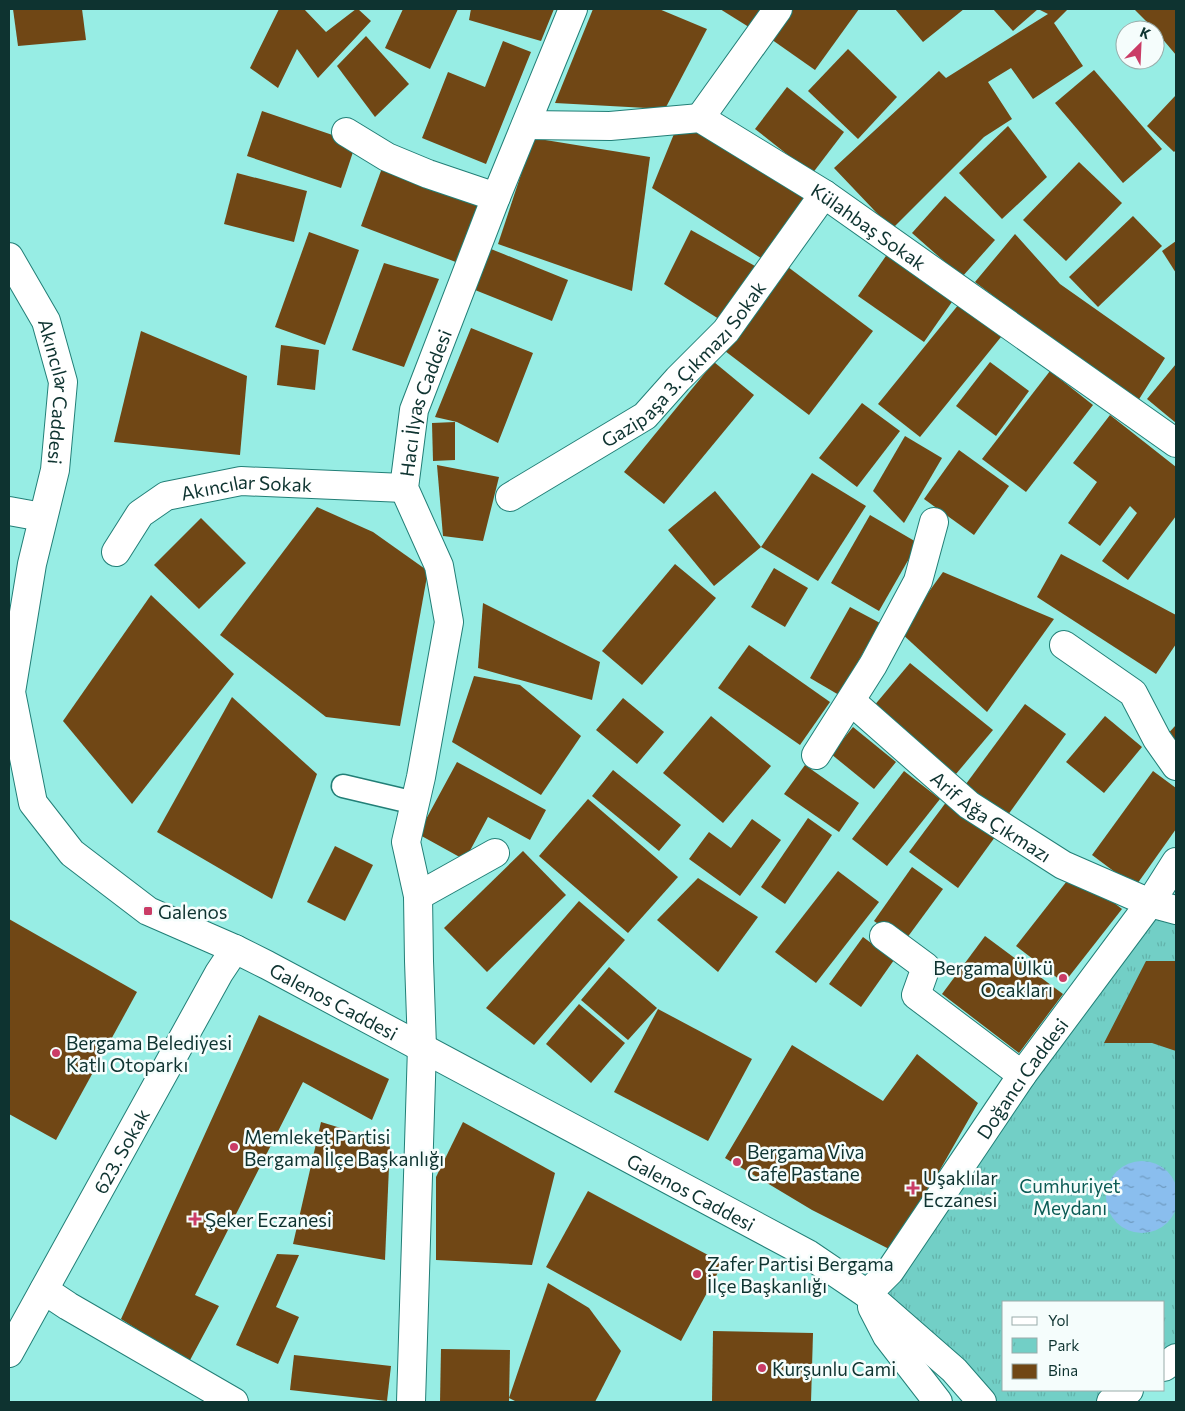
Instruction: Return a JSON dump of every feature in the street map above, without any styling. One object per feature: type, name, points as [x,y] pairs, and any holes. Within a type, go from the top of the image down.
[{"type":"street","name":"Hacı İlyas Caddesi","points":[[411,1402],[422,1047],[418,896],[406,842],[416,803],[449,622],[440,566],[404,488],[414,410],[496,197],[573,9]]},
{"type":"street","points":[[526,125],[610,126],[700,118],[778,9]]},
{"type":"street","name":"Külahbaş Sokak","points":[[700,118],[824,194],[1176,443]]},
{"type":"street","points":[[346,132],[387,157],[428,174],[496,197]]},
{"type":"street","name":"Gazipaşa 3. Çıkmazı Sokak","points":[[510,497],[645,416],[678,379],[726,331],[824,194]]},
{"type":"street","name":"Akıncılar Caddesi","points":[[9,257],[46,321],[63,382],[55,470],[32,564]]},
{"type":"street","name":"Akıncılar Sokak","points":[[116,552],[140,514],[166,496],[241,481],[404,488]]},
{"type":"street","points":[[9,511],[42,517]]},
{"type":"street","points":[[816,755],[873,665],[918,580],[934,522]]},
{"type":"street","name":"Galenos Caddesi","points":[[32,564],[10,693],[33,803],[72,853],[148,911],[235,948],[808,1254],[867,1294],[954,1370],[982,1402]]},
{"type":"street","points":[[1064,646],[1133,693],[1157,740],[1176,766]]},
{"type":"street","name":"Arif Ağa Çıkmazı","points":[[851,701],[968,805],[1062,865],[1150,903],[1176,910]]},
{"type":"street","points":[[418,896],[495,853]]},
{"type":"street","name":"Doğancı Caddesi","points":[[867,1294],[890,1271],[1022,1074],[1150,903],[1176,862]]},
{"type":"street","points":[[884,936],[926,967],[916,995],[1022,1074]]},
{"type":"street","name":"623. Sokak","points":[[9,1354],[219,973],[235,948]]},
{"type":"street","points":[[44,1290],[68,1306],[234,1402]]},
{"type":"street","points":[[867,1294],[887,1336],[938,1402]]},
{"type":"street","points":[[1165,1366],[1176,1358]]},
{"type":"street","points":[[1111,1402],[1128,1391]]},
{"type":"lane","points":[[344,786],[416,803]]},
{"type":"green space","name":"Cumhuriyet Meydanı","points":[[1150,903],[1176,910],[1176,1358],[1165,1366],[1165,1301],[1002,1301],[1002,1391],[1128,1391],[1111,1402],[982,1402],[867,1294]]},
{"type":"water","points":[[1142,1161],[1162,1167],[1172,1177],[1178,1197],[1172,1217],[1162,1227],[1142,1233],[1122,1227],[1112,1217],[1106,1197],[1112,1177],[1122,1167]]},
{"type":"building","points":[[13,9],[82,9],[86,40],[18,46]]},
{"type":"building","points":[[279,9],[304,9],[326,32],[356,9],[371,21],[318,78],[297,49],[278,88],[250,68]]},
{"type":"building","points":[[403,9],[458,9],[430,69],[385,48]]},
{"type":"building","points":[[471,9],[554,9],[541,41],[469,20]]},
{"type":"building","points":[[593,9],[659,9],[707,29],[665,109],[555,103]]},
{"type":"building","points":[[720,9],[765,9],[752,29]]},
{"type":"building","points":[[789,9],[859,9],[815,70],[768,37]]},
{"type":"building","points":[[895,9],[964,9],[923,42]]},
{"type":"building","points":[[993,9],[1038,9],[1013,31]]},
{"type":"building","points":[[1038,9],[1068,9],[1054,23],[1083,66],[1033,99],[1011,68],[988,82],[1012,119],[984,137],[892,229],[834,168],[939,71],[946,78],[1048,14]]},
{"type":"building","points":[[1134,9],[1176,9],[1176,55],[1165,42],[1165,20],[1145,20]]},
{"type":"building","points":[[366,36],[409,84],[375,117],[337,66]]},
{"type":"building","points":[[503,41],[531,52],[486,164],[422,138],[448,72],[485,87]]},
{"type":"building","points":[[848,49],[897,97],[858,139],[808,91]]},
{"type":"building","points":[[1094,70],[1162,149],[1123,183],[1055,103]]},
{"type":"building","points":[[787,87],[844,132],[812,174],[755,129]]},
{"type":"building","points":[[1176,95],[1176,150],[1174,152],[1147,126]]},
{"type":"building","points":[[262,111],[356,143],[341,188],[247,156]]},
{"type":"building","points":[[678,124],[721,141],[808,196],[767,262],[652,188]]},
{"type":"building","points":[[1008,126],[1047,177],[1002,219],[959,173]]},
{"type":"building","points":[[533,138],[650,157],[632,291],[498,244]]},
{"type":"building","points":[[1079,162],[1122,203],[1066,261],[1023,220]]},
{"type":"building","points":[[382,168],[483,205],[461,264],[361,226]]},
{"type":"building","points":[[237,173],[307,191],[294,242],[224,224]]},
{"type":"building","points":[[945,196],[995,240],[962,277],[912,233]]},
{"type":"building","points":[[1133,216],[1162,246],[1098,307],[1069,277]]},
{"type":"building","points":[[691,230],[755,266],[722,321],[664,284]]},
{"type":"building","points":[[309,232],[359,250],[325,345],[275,327]]},
{"type":"building","points":[[1015,234],[1060,284],[1165,358],[1136,404],[975,282]]},
{"type":"building","points":[[1176,241],[1176,273],[1162,251]]},
{"type":"building","points":[[491,249],[568,280],[552,321],[475,290]]},
{"type":"building","points":[[888,253],[954,299],[924,342],[858,296]]},
{"type":"building","points":[[384,263],[439,279],[404,367],[352,350]]},
{"type":"building","points":[[788,267],[873,331],[809,415],[725,351]]},
{"type":"building","points":[[959,304],[1001,337],[920,437],[878,404]]},
{"type":"building","points":[[471,328],[533,353],[498,443],[457,422],[435,417]]},
{"type":"building","points":[[141,331],[247,376],[240,455],[114,442]]},
{"type":"building","points":[[281,345],[319,350],[315,390],[277,385]]},
{"type":"building","points":[[714,362],[754,395],[664,504],[624,472]]},
{"type":"building","points":[[990,362],[1029,391],[996,436],[956,406]]},
{"type":"building","points":[[1176,364],[1176,423],[1147,399]]},
{"type":"building","points":[[1050,371],[1093,405],[1026,492],[982,459]]},
{"type":"building","points":[[862,403],[900,431],[857,487],[819,458]]},
{"type":"building","points":[[1110,415],[1176,467],[1176,516],[1128,580],[1102,561],[1137,513],[1130,506],[1100,546],[1068,523],[1097,482],[1073,463]]},
{"type":"building","points":[[455,422],[455,460],[433,461],[432,423]]},
{"type":"building","points":[[905,436],[942,458],[904,523],[873,491]]},
{"type":"building","points":[[959,450],[1009,486],[974,535],[924,499]]},
{"type":"building","points":[[437,465],[499,477],[483,541],[443,536]]},
{"type":"building","points":[[812,473],[866,506],[818,581],[761,547]]},
{"type":"building","points":[[715,491],[761,547],[714,586],[668,530]]},
{"type":"building","points":[[317,507],[373,532],[428,571],[400,726],[326,717],[220,635]]},
{"type":"building","points":[[870,515],[918,543],[879,611],[831,583]]},
{"type":"building","points":[[201,518],[246,563],[199,609],[154,565]]},
{"type":"building","points":[[1061,554],[1176,615],[1176,644],[1156,674],[1037,597]]},
{"type":"building","points":[[675,564],[716,598],[642,685],[602,651]]},
{"type":"building","points":[[774,568],[808,588],[785,627],[751,607]]},
{"type":"building","points":[[943,572],[1054,619],[987,712],[900,632]]},
{"type":"building","points":[[151,595],[234,674],[132,804],[63,721]]},
{"type":"building","points":[[483,603],[600,662],[592,700],[478,668]]},
{"type":"building","points":[[850,607],[880,623],[839,695],[810,678]]},
{"type":"building","points":[[749,645],[830,702],[800,745],[718,688]]},
{"type":"building","points":[[910,663],[993,730],[956,774],[873,707]]},
{"type":"building","points":[[474,676],[520,685],[581,736],[541,795],[452,742]]},
{"type":"building","points":[[232,697],[317,774],[272,899],[157,832]]},
{"type":"building","points":[[623,698],[664,732],[637,764],[596,730]]},
{"type":"building","points":[[1025,704],[1066,734],[1005,819],[963,788]]},
{"type":"building","points":[[711,716],[771,766],[723,823],[663,773]]},
{"type":"building","points":[[1105,716],[1142,747],[1104,793],[1066,762]]},
{"type":"building","points":[[1176,725],[1176,751],[1163,739]]},
{"type":"building","points":[[853,727],[896,762],[874,789],[831,754]]},
{"type":"building","points":[[457,762],[546,810],[530,840],[488,817],[465,860],[418,834]]},
{"type":"building","points":[[805,765],[859,803],[839,832],[784,794]]},
{"type":"building","points":[[613,770],[681,825],[659,851],[592,796]]},
{"type":"building","points":[[904,771],[940,799],[887,866],[852,839]]},
{"type":"building","points":[[1153,771],[1176,788],[1176,829],[1135,887],[1092,855]]},
{"type":"building","points":[[588,799],[678,877],[628,933],[539,856]]},
{"type":"building","points":[[947,801],[995,837],[958,888],[909,852]]},
{"type":"building","points":[[808,818],[832,835],[785,904],[761,887]]},
{"type":"building","points":[[752,819],[781,840],[740,896],[689,859],[709,832],[731,848]]},
{"type":"building","points":[[335,846],[373,865],[345,921],[307,902]]},
{"type":"building","points":[[523,851],[566,895],[487,972],[444,928]]},
{"type":"building","points":[[912,867],[943,889],[904,942],[874,921]]},
{"type":"building","points":[[838,871],[879,902],[816,983],[775,952]]},
{"type":"building","points":[[1074,872],[1122,909],[1064,983],[1016,946]]},
{"type":"building","points":[[698,878],[758,917],[718,972],[657,920]]},
{"type":"building","points":[[579,901],[625,940],[534,1045],[486,1008]]},
{"type":"building","name":"Bergama Belediyesi Katlı Otoparkı","points":[[9,919],[137,992],[56,1140],[9,1114]]},
{"type":"building","points":[[985,936],[1063,994],[1019,1053],[942,994]]},
{"type":"building","points":[[863,937],[894,960],[861,1007],[829,984]]},
{"type":"building","points":[[1146,961],[1176,961],[1176,1051],[1152,1043],[1104,1043]]},
{"type":"building","points":[[609,967],[657,1008],[628,1040],[581,1000]]},
{"type":"building","points":[[579,1004],[625,1043],[591,1083],[546,1044]]},
{"type":"building","points":[[658,1009],[752,1059],[708,1141],[614,1092]]},
{"type":"building","points":[[259,1015],[389,1079],[372,1120],[303,1082],[195,1295],[219,1306],[189,1362],[121,1319]]},
{"type":"building","points":[[792,1045],[883,1101],[917,1054],[978,1103],[895,1252],[812,1210],[725,1158]]},
{"type":"building","points":[[321,1122],[390,1143],[385,1260],[293,1244]]},
{"type":"building","points":[[463,1122],[555,1173],[532,1265],[436,1260],[436,1177]]},
{"type":"building","points":[[588,1191],[723,1263],[681,1341],[546,1267]]},
{"type":"building","points":[[277,1254],[299,1255],[276,1307],[299,1317],[278,1364],[236,1345]]},
{"type":"building","points":[[548,1283],[589,1308],[621,1351],[595,1402],[517,1402],[509,1398]]},
{"type":"building","name":"Kurşunlu Cami","points":[[713,1331],[813,1333],[811,1402],[712,1402]]},
{"type":"building","points":[[441,1349],[510,1350],[509,1402],[440,1402]]},
{"type":"building","points":[[294,1355],[391,1366],[387,1401],[290,1390]]},
{"type":"place","name":"Galenos","points":[[148,911]]},
{"type":"place","name":"Bergama Ülkü Ocakları","points":[[1063,978]]},
{"type":"place","name":"Bergama Belediyesi Katlı Otoparkı","points":[[56,1053]]},
{"type":"place","name":"Memleket Partisi Bergama İlçe Başkanlığı","points":[[234,1147]]},
{"type":"place","name":"Bergama Viva Cafe Pastane","points":[[737,1162]]},
{"type":"place","name":"Uşaklılar Eczanesi","points":[[913,1188]]},
{"type":"place","name":"Şeker Eczanesi","points":[[195,1219]]},
{"type":"place","name":"Zafer Partisi Bergama İlçe Başkanlığı","points":[[697,1274]]},
{"type":"place","name":"Kurşunlu Cami","points":[[762,1368]]}]
